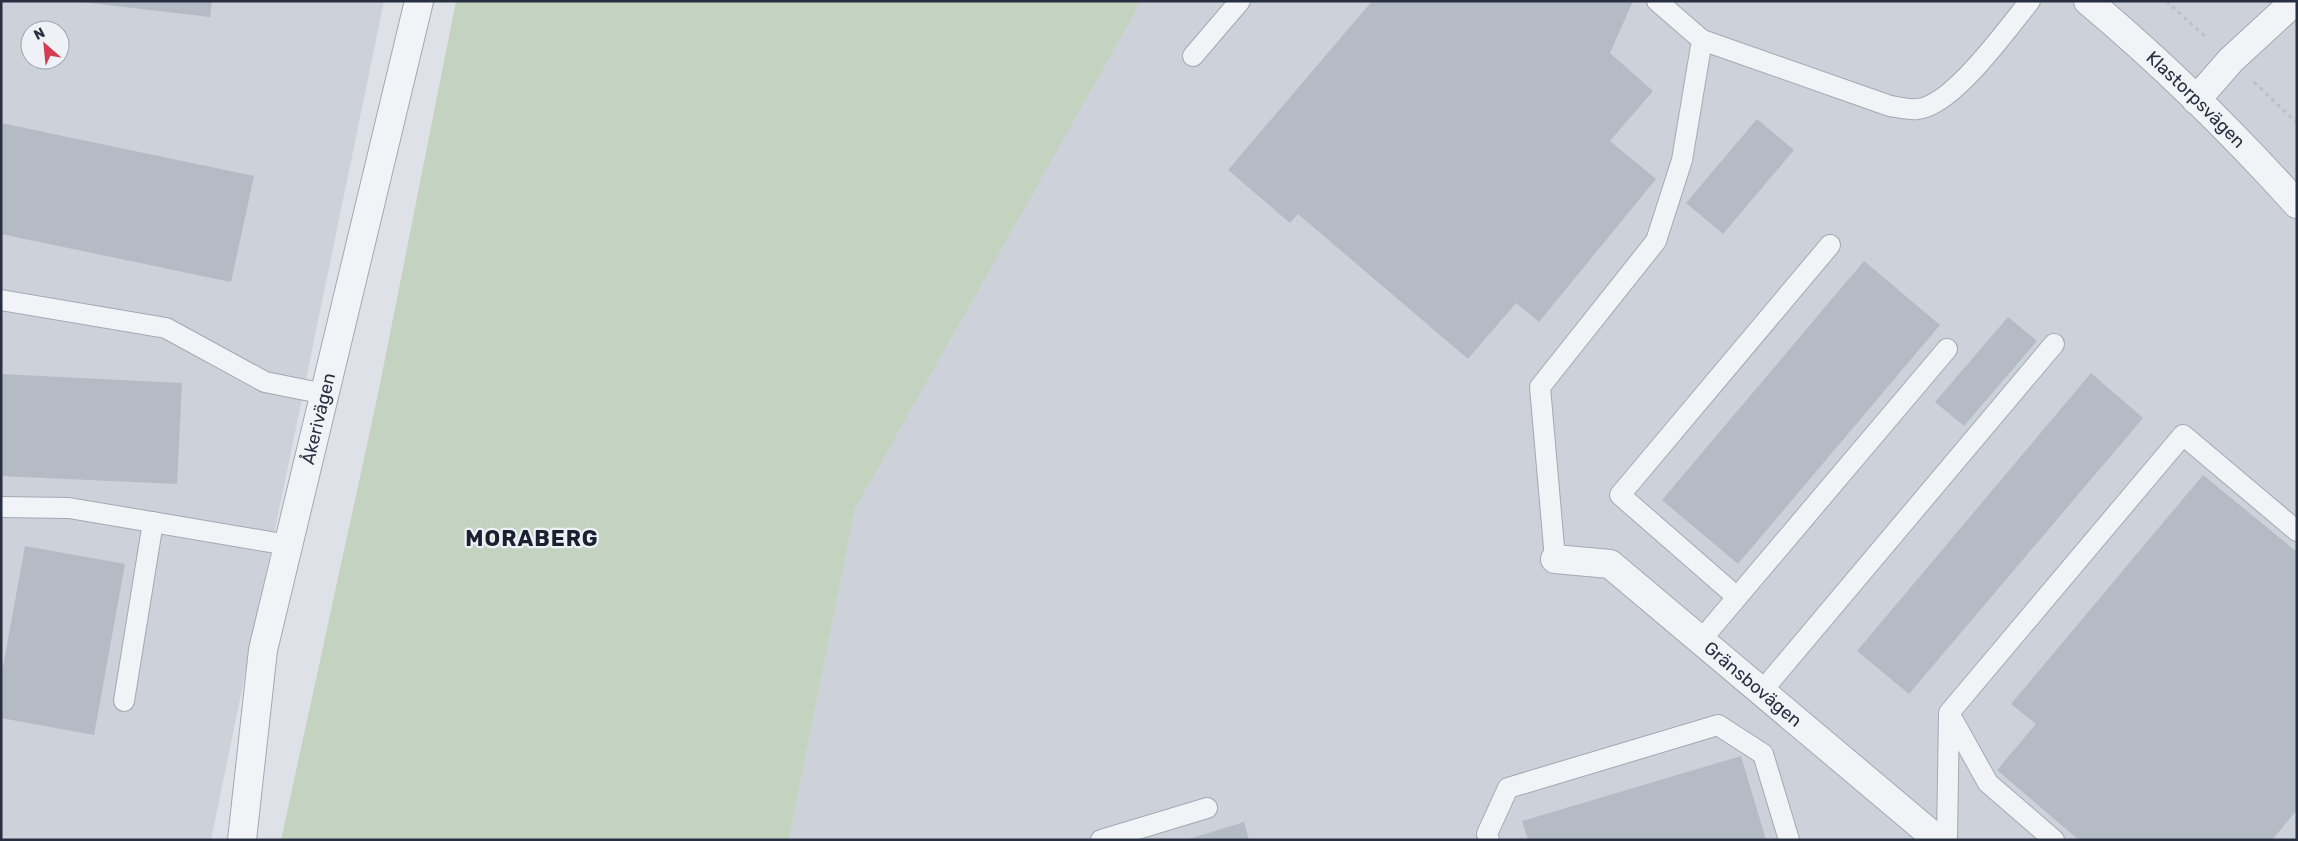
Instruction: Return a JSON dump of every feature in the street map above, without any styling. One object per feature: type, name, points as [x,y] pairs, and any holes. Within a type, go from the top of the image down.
[{"type":"street","name":"Åkerivägen","points":[[242,840],[263,650],[419,1]]},
{"type":"street","name":"Klastorpsvägen","points":[[2088,1],[2252,154],[2297,204]]},
{"type":"street","points":[[2196,100],[2231,60],[2295,1]]},
{"type":"street","name":"Gränsbovägen","points":[[1555,560],[1610,564],[1938,840]]},
{"type":"lane","points":[[1193,56],[1240,1]]},
{"type":"lane","points":[[1657,1],[1702,40],[1890,106],[1918,110],[1941,100],[1959,85],[2030,1]]},
{"type":"lane","points":[[1555,560],[1540,387],[1656,241],[1682,160],[1702,40]]},
{"type":"lane","points":[[1737,596],[1620,495],[1830,245]]},
{"type":"lane","points":[[1,300],[166,328],[265,382],[325,394]]},
{"type":"lane","points":[[1762,692],[2054,344]]},
{"type":"lane","points":[[1701,640],[1947,348]]},
{"type":"lane","points":[[1947,840],[1949,713],[2183,436],[2297,531]]},
{"type":"lane","points":[[1,507],[69,508],[288,545]]},
{"type":"lane","points":[[124,701],[153,522]]},
{"type":"lane","points":[[1949,713],[1988,783],[2054,840]]},
{"type":"lane","points":[[1489,840],[1487,834],[1508,788],[1718,725],[1763,754],[1789,840]]},
{"type":"lane","points":[[1101,840],[1207,808]]},
{"type":"shaded area","points":[[1,1],[384,1],[211,840],[1,840]]},
{"type":"shaded area","points":[[1140,1],[2297,1],[2297,840],[789,840],[855,509]]},
{"type":"green space","points":[[456,1],[1141,1],[855,509],[789,840],[281,840],[378,394]]},
{"type":"building","points":[[73,1],[212,1],[210,17]]},
{"type":"building","points":[[1372,1],[1633,1],[1610,53],[1653,91],[1610,141],[1656,179],[1539,322],[1516,303],[1468,359],[1298,214],[1290,223],[1228,170]]},
{"type":"building","points":[[1757,119],[1794,150],[1723,234],[1686,203]]},
{"type":"building","points":[[1,123],[254,176],[231,282],[1,234]]},
{"type":"building","points":[[1864,261],[1940,325],[1738,564],[1662,500]]},
{"type":"building","points":[[2008,317],[2037,341],[1964,426],[1935,402]]},
{"type":"building","points":[[2091,373],[2143,418],[1909,694],[1857,651]]},
{"type":"building","points":[[1,374],[182,383],[177,484],[1,476]]},
{"type":"building","points":[[2203,475],[2297,552],[2297,810],[2272,840],[2079,840],[1997,770],[2036,724],[2011,704]]},
{"type":"building","points":[[25,546],[125,564],[94,735],[1,718],[1,678]]},
{"type":"building","points":[[1741,756],[1766,840],[1528,840],[1522,821]]},
{"type":"building","points":[[1244,822],[1249,840],[1189,840],[1189,839]]},
{"type":"district","name":"MORABERG","points":[[532,538]]}]
